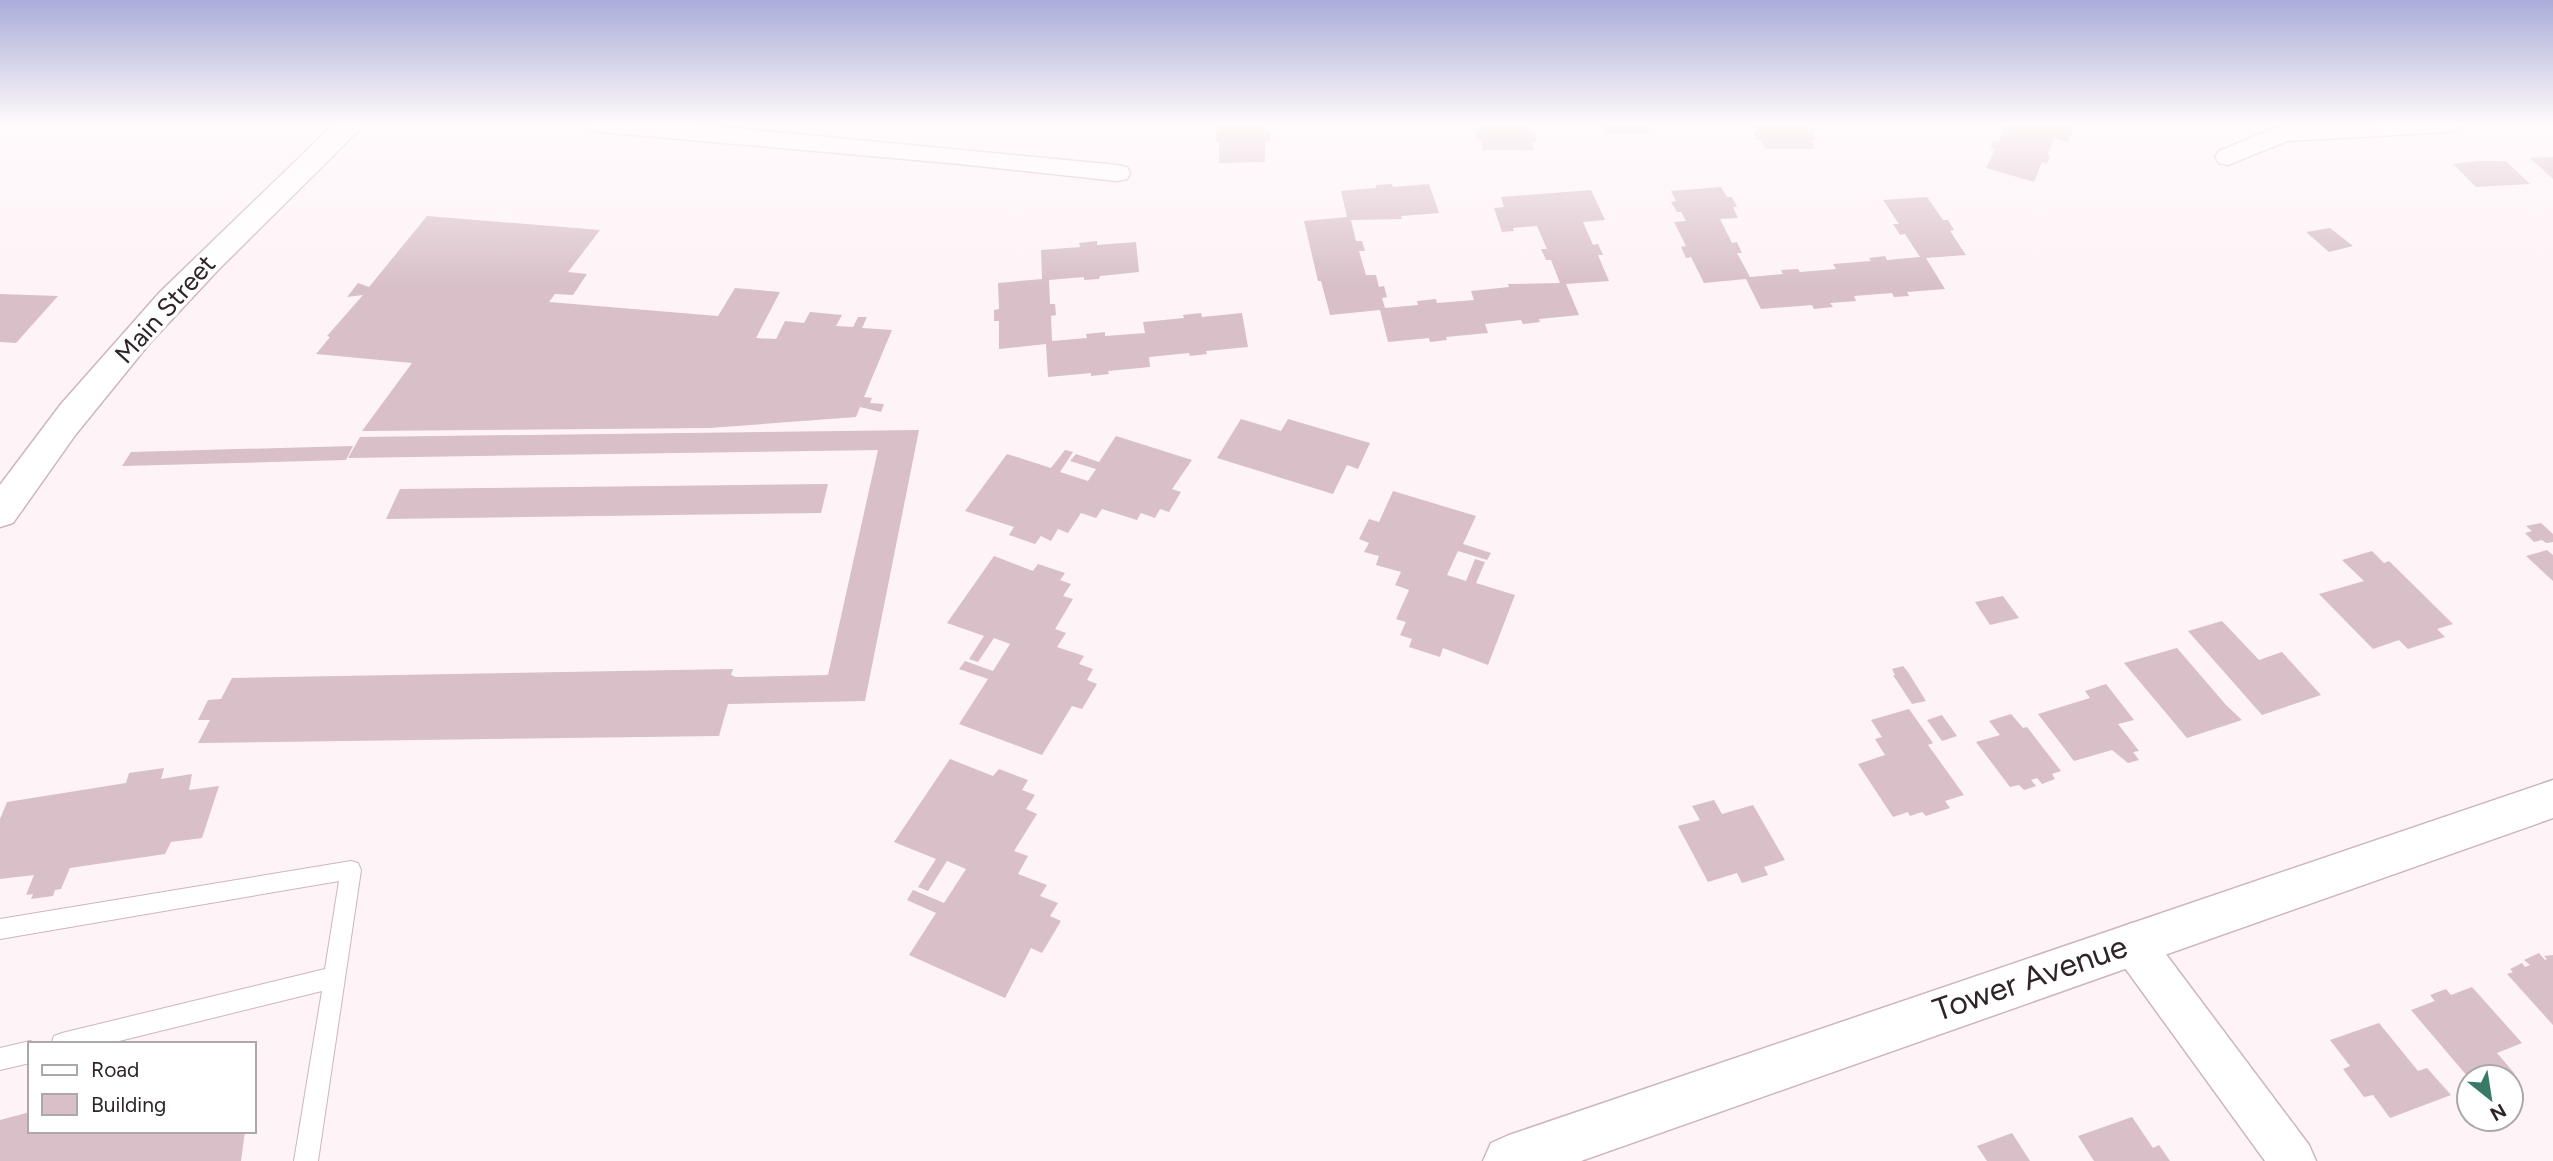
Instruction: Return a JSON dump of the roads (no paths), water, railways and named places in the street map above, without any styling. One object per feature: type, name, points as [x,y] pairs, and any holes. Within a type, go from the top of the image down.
[{"type":"main road","name":"Main Street","points":[[0,513],[72,414],[144,330],[248,220],[293,178]]},
{"type":"main road","name":"Tower Avenue","points":[[1509,1161],[2553,799]]},
{"type":"street","points":[[2132,943],[2292,1161]]},
{"type":"lane","points":[[0,929],[351,870],[306,1161]]},
{"type":"lane","points":[[70,1042],[335,977]]},
{"type":"lane","points":[[0,1059],[28,1052]]}]
